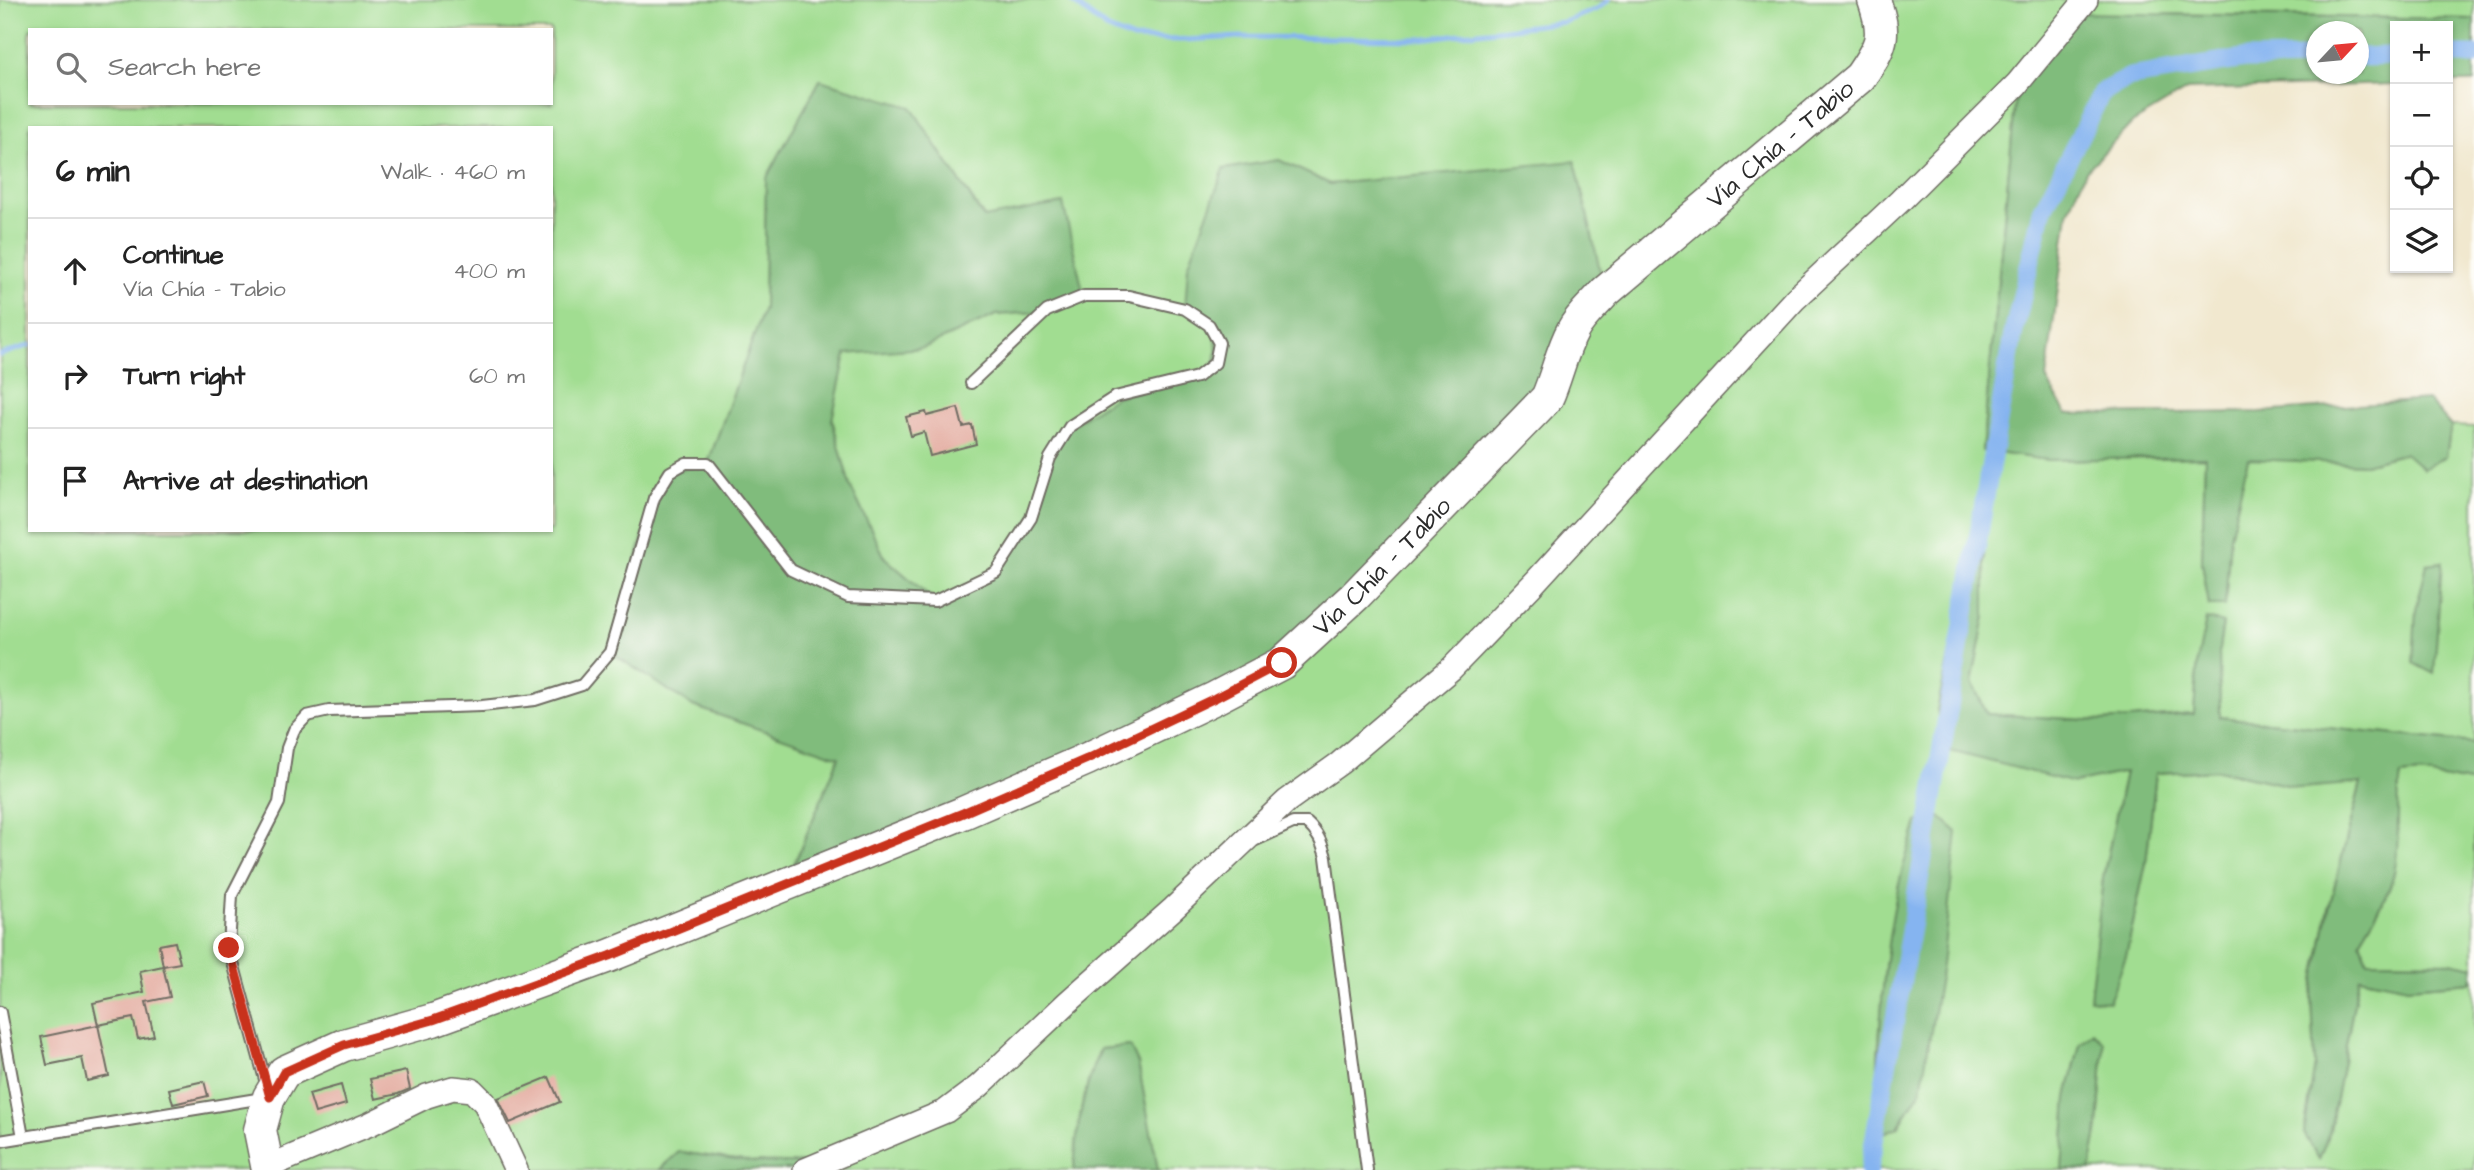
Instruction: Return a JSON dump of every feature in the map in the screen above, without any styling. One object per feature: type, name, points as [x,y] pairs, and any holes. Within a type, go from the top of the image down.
[{"type":"street","name":"Vía Chía - Tabio","points":[[267,1169],[260,1130],[270,1097],[284,1072],[344,1045],[433,1020],[610,956],[963,813],[1098,754],[1282,663],[1355,596],[1547,398],[1555,381],[1561,355],[1574,327],[1605,292],[1860,77],[1876,54],[1883,30],[1874,0]]},
{"type":"street","points":[[805,1170],[946,1111],[978,1087],[1287,801],[1391,722],[1451,668],[1535,582],[1794,299],[1900,201],[2017,84],[2086,0]]},
{"type":"street","points":[[267,1169],[370,1125],[427,1096],[453,1088],[472,1090],[485,1103],[516,1170]]},
{"type":"lane","points":[[0,1141],[270,1097],[229,948],[232,895],[279,803],[286,748],[294,730],[307,716],[329,711],[482,706],[535,700],[582,685],[610,652],[654,498],[670,472],[687,463],[708,463],[791,570],[848,597],[935,601],[996,572],[1031,518],[1049,458],[1070,426],[1115,397],[1197,377],[1215,363],[1219,343],[1209,325],[1185,309],[1129,296],[1084,296],[1047,311],[971,383]]},
{"type":"lane","points":[[1243,844],[1293,823],[1307,822],[1323,843],[1367,1170]]},
{"type":"lane","points":[[0,1012],[23,1137]]},
{"type":"green space","points":[[0,0],[2474,0],[2474,19],[2167,14],[2017,84],[1982,451],[2048,460],[2205,457],[2202,562],[2209,606],[2225,606],[2230,537],[2248,458],[2365,464],[2405,453],[2446,456],[2451,426],[2474,427],[2474,743],[2220,717],[2219,649],[2223,624],[2198,658],[2194,714],[2102,721],[1987,714],[1972,683],[1985,616],[1970,564],[1937,710],[2074,783],[2125,772],[2103,878],[2091,999],[2109,1002],[2126,956],[2146,863],[2156,773],[2218,770],[2301,788],[2361,782],[2328,912],[2312,996],[2315,1065],[2304,1133],[2319,1159],[2330,1130],[2359,977],[2409,987],[2471,982],[2474,975],[2474,1170],[2090,1170],[2098,1127],[2104,1043],[2093,1033],[2080,1045],[2067,1097],[2062,1170],[1158,1170],[1138,1063],[1129,1046],[1100,1049],[1081,1108],[1074,1170],[805,1170],[817,1164],[751,1162],[679,1152],[658,1170],[0,1170]],"holes":[[[911,108],[1047,311],[996,315],[923,348],[846,353],[832,419],[850,486],[885,558],[935,601],[996,572],[1031,518],[1215,363],[1219,343],[1209,325],[1279,160],[1330,184],[1575,162],[786,882],[840,757],[693,706],[708,463],[764,308],[766,179]],[[1917,823],[1877,1135],[1878,1053],[1885,965],[1899,883]]]},
{"type":"green space","points":[[2075,13],[2474,19],[2474,82],[2453,82],[2453,21],[2390,21],[2390,84],[2187,90],[2132,123],[2086,171],[2068,213],[2046,378],[2066,414],[2260,412],[2428,400],[2451,426],[2446,456],[2423,469],[2405,453],[2365,464],[2248,459],[2230,537],[2225,606],[2209,606],[2202,562],[2205,457],[2048,460],[1982,451],[2017,84]]},
{"type":"green space","points":[[820,80],[911,107],[984,218],[1063,203],[1084,296],[1047,311],[996,315],[923,348],[846,354],[832,420],[850,486],[885,558],[935,601],[996,572],[1031,518],[1050,458],[1070,426],[1115,397],[1197,377],[1215,363],[1216,343],[1212,330],[1185,309],[1188,266],[1224,169],[1279,160],[1330,184],[1575,161],[1605,292],[1554,381],[1282,663],[786,884],[839,757],[693,706],[610,652],[654,498],[670,472],[708,463],[764,308],[766,179]]},
{"type":"green space","points":[[1985,555],[1985,616],[1972,683],[1987,714],[2102,721],[2194,714],[2198,658],[2206,619],[2223,623],[2219,649],[2220,717],[2474,743],[2474,784],[2421,774],[2401,776],[2394,873],[2384,900],[2360,941],[2368,961],[2450,962],[2474,967],[2472,982],[2408,987],[2359,977],[2330,1130],[2319,1159],[2304,1133],[2315,1065],[2312,996],[2328,912],[2361,783],[2301,788],[2218,770],[2156,773],[2146,863],[2126,956],[2109,1002],[2090,999],[2103,878],[2125,772],[2074,783],[1946,750],[1937,710],[1970,564]]},
{"type":"green space","points":[[2442,562],[2434,674],[2413,663],[2416,610],[2427,564]]},
{"type":"green space","points":[[2421,774],[2474,784],[2474,967],[2450,962],[2367,961],[2360,941],[2383,903],[2397,826],[2397,796],[2401,776]]},
{"type":"green space","points":[[1940,817],[1957,832],[1942,965],[1921,1090],[1898,1127],[1877,1136],[1881,1010],[1893,915],[1917,822]]},
{"type":"green space","points":[[2093,1032],[2104,1043],[2098,1127],[2090,1170],[2062,1170],[2067,1097],[2080,1044]]},
{"type":"green space","points":[[1130,1046],[1138,1063],[1158,1170],[1074,1170],[1082,1108],[1101,1049]]},
{"type":"green space","points":[[679,1152],[751,1162],[819,1164],[805,1170],[659,1170]]},
{"type":"building","points":[[958,408],[963,427],[972,425],[976,444],[930,456],[924,432],[911,436],[906,417],[926,412],[927,416]]},
{"type":"building","points":[[175,942],[180,963],[163,966],[159,945]]},
{"type":"building","points":[[163,966],[170,997],[146,1002],[154,1036],[138,1039],[133,1018],[98,1025],[93,1003],[144,992],[140,971]]},
{"type":"building","points":[[98,1025],[109,1076],[87,1081],[82,1058],[47,1065],[41,1037]]},
{"type":"building","points":[[406,1071],[410,1089],[375,1099],[370,1079]]},
{"type":"building","points":[[549,1077],[560,1102],[510,1123],[498,1098]]},
{"type":"building","points":[[204,1081],[208,1096],[173,1104],[169,1089]]},
{"type":"building","points":[[341,1085],[346,1104],[315,1113],[309,1094]]},
{"type":"waterway","points":[[1070,0],[1106,28],[1133,39],[1184,40],[1240,37],[1419,39],[1564,22],[1597,9],[1609,0]]},
{"type":"waterway","points":[[2453,55],[2474,55]]},
{"type":"waterway","points":[[2369,57],[2390,56]]},
{"type":"waterway","points":[[1869,1170],[2013,335],[2042,211],[2102,92],[2130,77],[2244,59],[2306,58]]},
{"type":"waterway","points":[[0,355],[28,346]]},
{"type":"route","points":[[229,948],[270,1097],[284,1072],[344,1045],[433,1020],[610,956],[963,813],[1087,759],[1282,663]]}]
